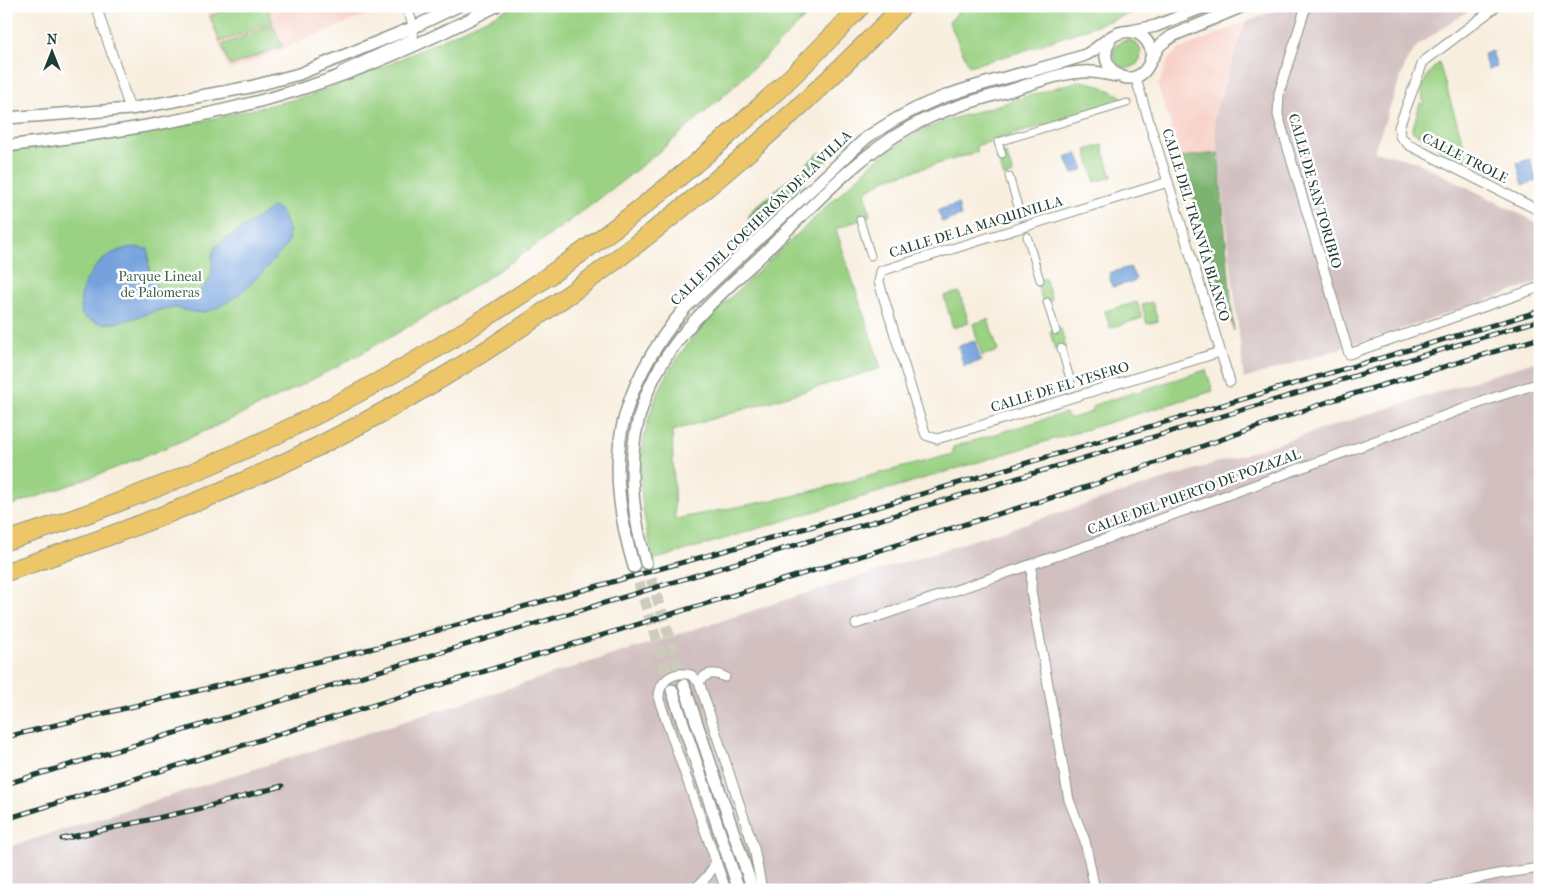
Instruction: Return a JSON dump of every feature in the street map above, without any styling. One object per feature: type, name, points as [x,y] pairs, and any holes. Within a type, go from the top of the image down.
[{"type":"highway","points":[[6,541],[98,510],[231,456],[387,378],[462,332],[580,253],[708,153],[777,90],[861,6]]},
{"type":"highway","points":[[6,572],[160,517],[239,484],[322,444],[399,403],[476,358],[550,309],[679,213],[806,102],[903,6]]},
{"type":"street","points":[[96,6],[130,109]]},
{"type":"street","points":[[304,88],[413,38],[414,27],[406,6]]},
{"type":"street","points":[[6,118],[130,109],[224,93],[299,74],[414,27],[458,6]]},
{"type":"street","points":[[6,146],[87,136],[208,113],[304,88],[448,32],[496,6]]},
{"type":"street","points":[[1206,6],[1156,26],[1123,32],[1110,40],[1105,53],[1108,67],[1119,76],[1135,76],[1142,73],[1160,45],[1172,36],[1243,6]]},
{"type":"street","name":"CALLE DE SAN TORIBIO","points":[[1306,6],[1279,94],[1278,115],[1349,354],[1540,287]]},
{"type":"street","name":"CALLE TROLE","points":[[1497,6],[1423,62],[1401,117],[1400,136],[1409,145],[1540,212]]},
{"type":"street","points":[[1538,6],[1540,11]]},
{"type":"street","points":[[1130,31],[1138,34],[1149,44],[1151,60]]},
{"type":"street","name":"CALLE DEL COCHERÓN DE LA VILLA","points":[[634,567],[619,508],[617,481],[622,431],[632,394],[648,357],[685,308],[866,138],[894,119],[920,106],[963,90],[1085,55],[1110,40]]},
{"type":"street","name":"CALLE DEL COCHERÓN DE LA VILLA","points":[[646,563],[633,506],[630,472],[635,434],[644,400],[657,372],[690,324],[853,169],[898,134],[928,118],[955,107],[1063,76],[1085,72],[1119,76]]},
{"type":"street","name":"CALLE DEL TRANVÍA BLANCO","points":[[1135,76],[1230,382]]},
{"type":"street","points":[[1002,154],[998,142],[1127,103]]},
{"type":"street","points":[[6,125],[28,122],[46,115]]},
{"type":"street","points":[[1009,176],[1021,217]]},
{"type":"street","name":"CALLE DE LA MAQUINILLA","points":[[920,418],[878,282],[881,271],[1168,182]]},
{"type":"street","points":[[860,220],[871,256]]},
{"type":"street","name":"CALLE DE LA MAQUINILLA","points":[[1027,236],[1040,280]]},
{"type":"street","points":[[1047,302],[1056,331]]},
{"type":"street","points":[[1061,348],[1071,382]]},
{"type":"street","name":"CALLE DE EL YESERO","points":[[920,418],[926,435],[937,439],[1220,352]]},
{"type":"street","name":"CALLE DEL PUERTO DE POZAZAL","points":[[856,624],[1109,538],[1496,396],[1540,384]]},
{"type":"street","points":[[1032,564],[1031,590],[1069,800],[1085,841],[1094,890]]},
{"type":"street","points":[[726,890],[659,700],[661,685],[666,678],[676,674],[691,675],[699,682],[754,848],[762,890]]},
{"type":"street","points":[[699,682],[707,675],[712,674],[725,677]]},
{"type":"street","points":[[684,685],[753,890]]},
{"type":"street","points":[[672,690],[739,890]]},
{"type":"street","points":[[695,890],[713,870],[716,861]]},
{"type":"street","points":[[1422,890],[1498,874],[1540,868]]},
{"type":"shaded area","points":[[204,6],[382,6],[383,8],[229,71]]},
{"type":"shaded area","points":[[1288,6],[1475,6],[1418,45],[1407,60],[1374,151],[1417,162],[1540,224],[1540,282],[1402,329],[1244,379],[1214,116],[1246,22]]},
{"type":"shaded area","points":[[1246,22],[1214,116],[1218,153],[1181,157],[1158,86],[1169,58],[1180,49]]},
{"type":"shaded area","points":[[1540,360],[1540,890],[6,890],[6,848]]},
{"type":"green space","points":[[237,6],[267,6],[273,23],[220,42],[210,16]]},
{"type":"green space","name":"Parque Lineal de Palomeras","points":[[514,6],[816,6],[729,90],[638,169],[542,241],[442,306],[338,366],[231,419],[120,466],[6,507],[6,151],[164,130],[309,96],[390,64]]},
{"type":"green space","points":[[964,6],[1152,6],[1020,52],[969,66],[949,22]]},
{"type":"green space","points":[[273,25],[282,46],[230,66],[222,45]]},
{"type":"green space","points":[[1127,40],[1137,44],[1141,54],[1137,64],[1127,68],[1117,64],[1113,54],[1117,44]]},
{"type":"green space","points":[[1439,63],[1469,163],[1438,148],[1435,139],[1432,143],[1412,131],[1420,103],[1424,104],[1422,92],[1425,81],[1430,71]]},
{"type":"green space","points":[[1078,81],[1106,88],[1122,97],[1123,101],[976,146],[978,152],[886,179],[865,192],[870,216],[836,229],[881,368],[672,431],[675,519],[793,496],[953,454],[953,447],[1065,413],[1068,417],[1073,418],[1091,412],[1094,405],[1206,370],[1213,391],[654,560],[641,491],[641,459],[646,429],[655,401],[669,373],[687,344],[711,316],[876,160],[906,139],[942,122]]},
{"type":"green space","points":[[1102,145],[1112,177],[1095,182],[1086,150]]},
{"type":"green space","points":[[819,153],[834,154],[745,236],[750,212]]},
{"type":"green space","points":[[1006,153],[1013,174],[1004,177],[997,156]]},
{"type":"green space","points":[[1218,153],[1234,331],[1181,157]]},
{"type":"green space","points":[[1045,278],[1052,300],[1043,303],[1036,281]]},
{"type":"green space","points":[[959,292],[969,323],[953,328],[944,296]]},
{"type":"green space","points":[[1137,302],[1142,318],[1110,328],[1105,311]]},
{"type":"green space","points":[[1152,302],[1158,321],[1147,324],[1142,305]]},
{"type":"green space","points":[[988,319],[998,351],[982,356],[973,324]]},
{"type":"green space","points":[[1061,329],[1066,347],[1055,350],[1050,332]]},
{"type":"water","points":[[1492,51],[1497,67],[1488,70],[1483,54]]},
{"type":"water","points":[[1077,153],[1084,169],[1073,174],[1066,158]]},
{"type":"water","points":[[1530,159],[1537,181],[1523,185],[1517,163]]},
{"type":"water","points":[[958,204],[961,216],[942,222],[938,210]]},
{"type":"water","points":[[273,207],[279,209],[289,233],[286,247],[255,280],[226,303],[201,313],[170,308],[114,323],[92,321],[82,315],[82,292],[86,281],[92,270],[110,255],[133,247],[148,249],[150,273],[157,287],[163,292],[178,297],[194,294],[210,278],[212,255],[215,247]]},
{"type":"water","points":[[1130,267],[1136,279],[1134,282],[1112,287],[1109,273]]},
{"type":"water","points":[[975,341],[981,361],[964,366],[958,346]]},
{"type":"tunnel","points":[[646,563],[684,683]]},
{"type":"tunnel","points":[[634,567],[672,690]]},
{"type":"railway","points":[[6,737],[378,647],[817,525],[1540,311]]},
{"type":"railway","points":[[6,784],[1540,320]]},
{"type":"railway","points":[[6,819],[1090,486],[1333,400],[1540,338]]},
{"type":"railway","points":[[62,839],[198,809],[282,786]]}]
